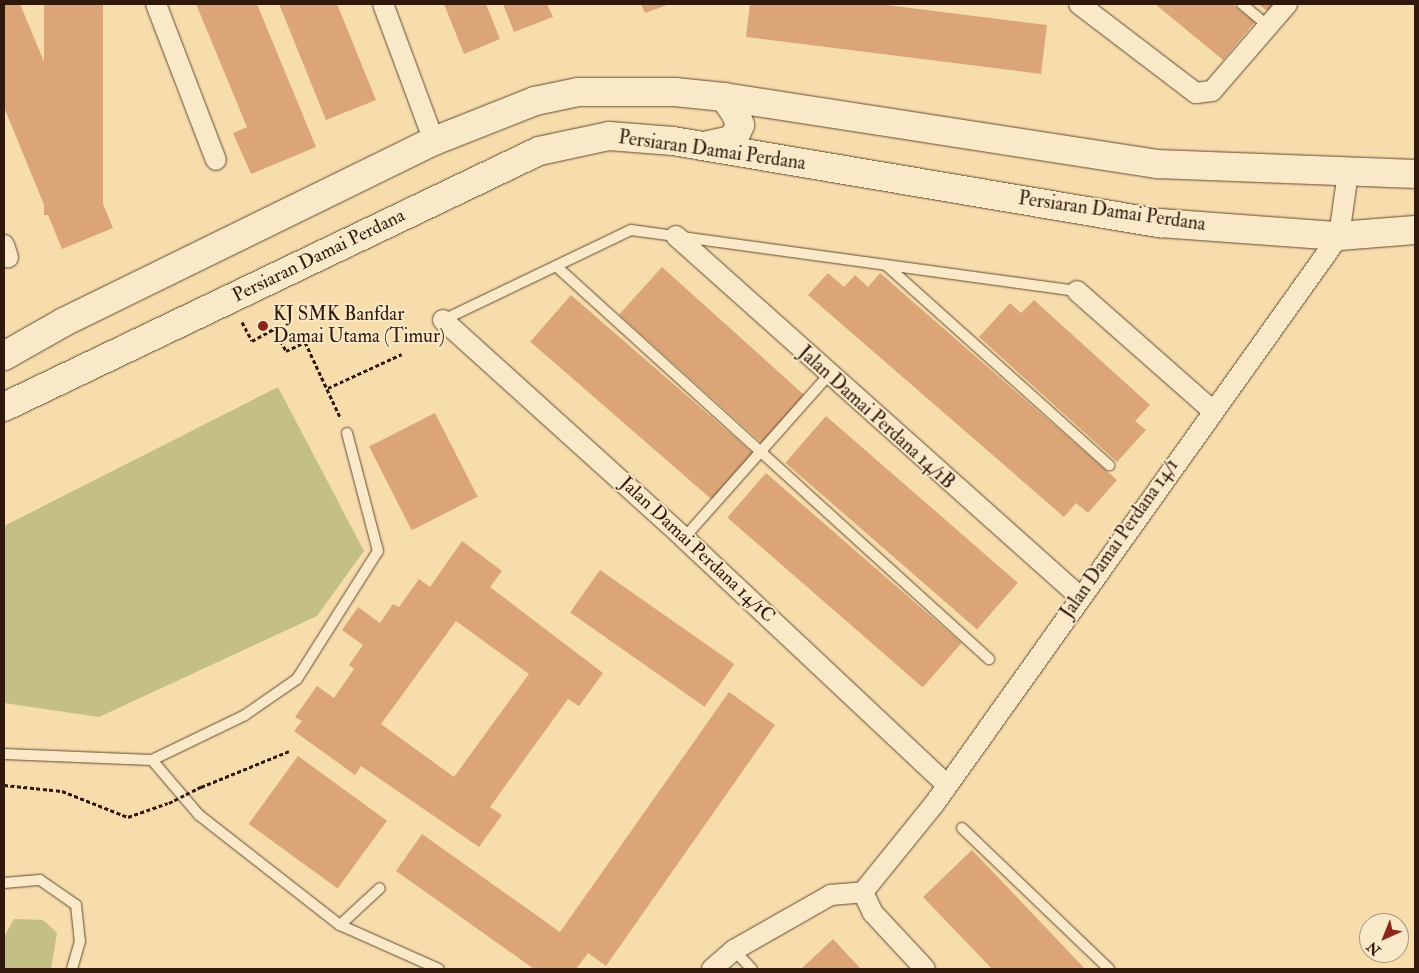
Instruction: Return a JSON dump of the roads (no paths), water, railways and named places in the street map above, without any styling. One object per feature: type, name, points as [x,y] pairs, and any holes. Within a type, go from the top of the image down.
[{"type":"main road","points":[[4,356],[64,322],[434,141],[535,101],[578,92],[675,92],[724,97],[1158,164],[1348,174],[1415,174]]},
{"type":"main road","points":[[703,146],[728,142],[735,136],[740,125],[736,114],[724,97]]},
{"type":"main road","name":"Persiaran Damai Perdana","points":[[4,407],[539,151],[609,136],[703,146],[1160,223],[1339,236],[1415,230]]},
{"type":"street","points":[[156,4],[216,160]]},
{"type":"street","points":[[382,4],[434,141]]},
{"type":"street","points":[[1080,4],[1196,93],[1212,91],[1287,4]]},
{"type":"street","name":"Jalan Damai Perdana 14/1","points":[[862,892],[947,785],[1079,596],[1339,236],[1348,174]]},
{"type":"street","name":"Jalan Damai Perdana 14/1B","points":[[676,236],[828,376],[1079,596]]},
{"type":"street","points":[[1077,291],[1212,410]]},
{"type":"street","name":"Jalan Damai Perdana 14/1C","points":[[443,320],[684,538],[947,785]]},
{"type":"street","points":[[712,969],[734,950],[831,895],[862,892],[873,913],[925,969]]},
{"type":"lane","points":[[1242,4],[1267,25]]},
{"type":"lane","points":[[443,320],[631,230],[1077,291]]},
{"type":"lane","points":[[886,265],[1109,465]]},
{"type":"lane","points":[[556,266],[989,659]]},
{"type":"lane","points":[[684,538],[828,376]]},
{"type":"lane","points":[[4,754],[152,760],[245,715],[297,679],[378,551],[347,433]]},
{"type":"lane","points":[[152,760],[199,815],[340,925],[439,969]]},
{"type":"lane","points":[[962,828],[1109,969]]},
{"type":"lane","points":[[4,883],[40,880],[76,905],[80,940],[72,969]]},
{"type":"lane","points":[[340,925],[380,888]]},
{"type":"lane","points":[[734,950],[752,969]]},
{"type":"place","name":"KJ SMK Banfdar Damai Utama (Timur)","points":[[263,326]]}]
